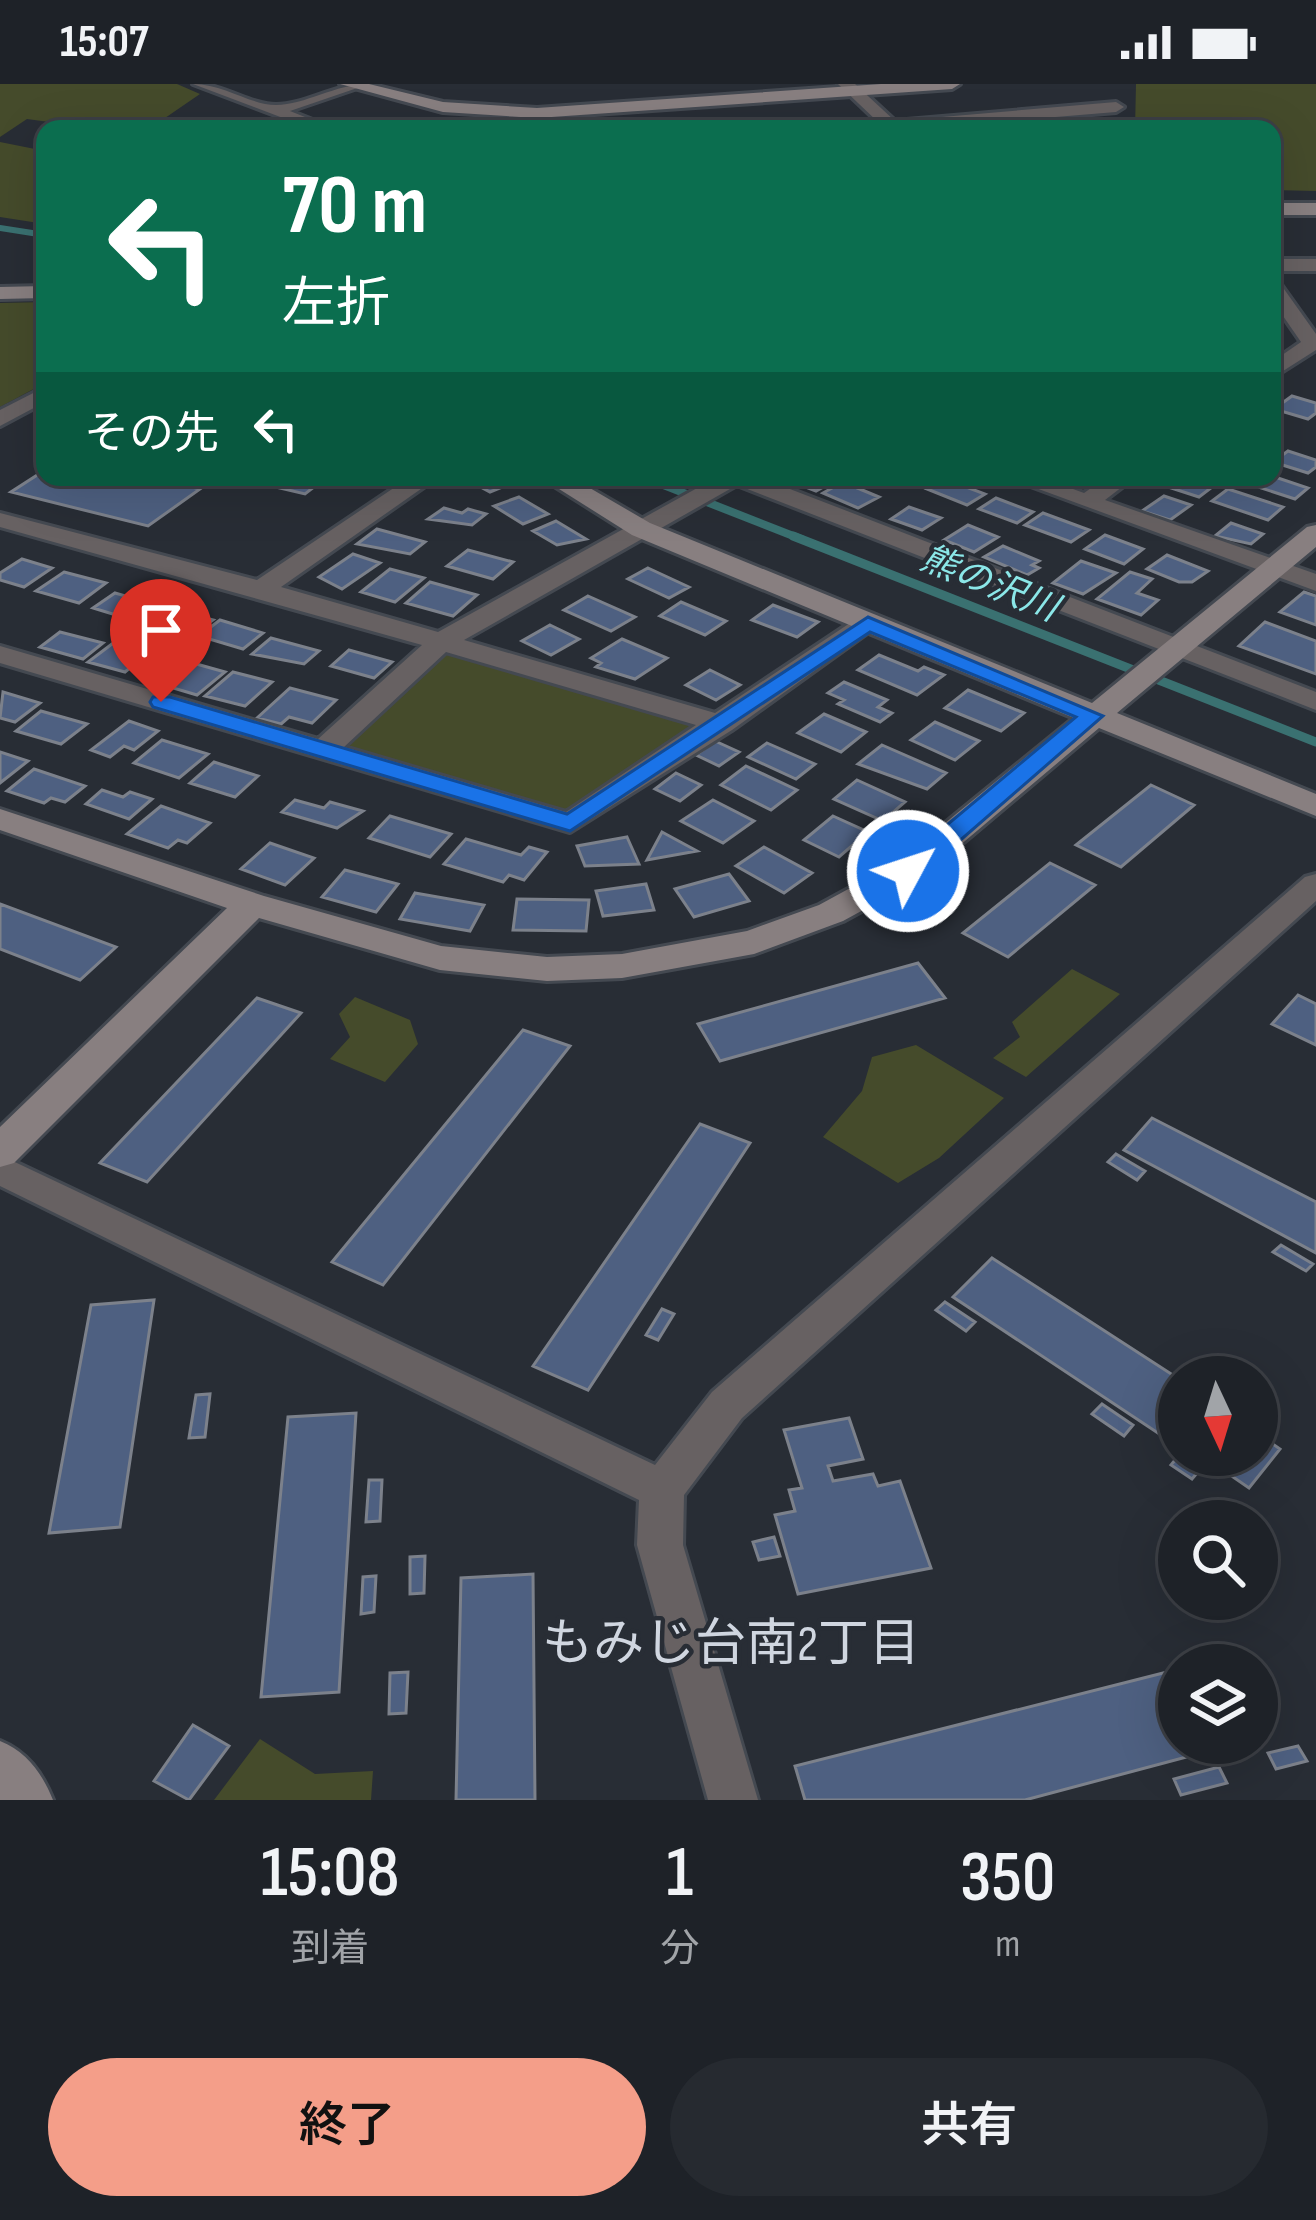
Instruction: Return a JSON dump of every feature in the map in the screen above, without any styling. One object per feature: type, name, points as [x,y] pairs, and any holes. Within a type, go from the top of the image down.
[{"type":"street","points":[[201,84],[303,120]]},
{"type":"street","points":[[541,120],[850,88],[952,84]]},
{"type":"street","points":[[1113,120],[1124,84]]},
{"type":"street","points":[[276,110],[354,85],[525,120]]},
{"type":"street","points":[[850,88],[886,120]]},
{"type":"street","points":[[972,120],[1117,107]]},
{"type":"street","points":[[1281,209],[1316,208]]},
{"type":"street","points":[[1281,266],[1316,265]]},
{"type":"street","points":[[0,293],[36,292]]},
{"type":"street","points":[[1281,299],[1312,343],[1281,361]]},
{"type":"street","points":[[0,419],[36,398]]},
{"type":"street","points":[[261,589],[413,486]]},
{"type":"street","points":[[572,486],[868,623],[1103,707],[1316,806]]},
{"type":"street","points":[[323,750],[442,641],[719,486]]},
{"type":"street","points":[[741,486],[1168,656],[1316,702]]},
{"type":"street","points":[[1044,486],[1316,583]]},
{"type":"street","points":[[1088,501],[1110,486]]},
{"type":"street","points":[[0,520],[261,589],[722,724]]},
{"type":"street","points":[[0,819],[252,904],[440,958],[548,970],[622,966],[754,942],[831,913],[908,871],[1316,532]]},
{"type":"street","points":[[0,654],[570,823],[868,623]]},
{"type":"street","points":[[733,1800],[661,1545],[662,1490],[727,1405],[1316,884]]},
{"type":"street","points":[[0,1152],[252,904]]},
{"type":"street","points":[[0,1168],[662,1490]]},
{"type":"street","points":[[0,1768],[25,1800]]},
{"type":"green space","points":[[0,84],[177,84],[200,94],[162,120],[27,119],[0,137]]},
{"type":"green space","points":[[1136,84],[1316,84],[1316,191],[1281,190],[1281,120],[1135,120]]},
{"type":"green space","points":[[0,142],[36,149],[36,223],[0,217]]},
{"type":"green space","points":[[36,302],[36,388],[0,407],[0,303]]},
{"type":"green space","points":[[442,641],[722,724],[570,823],[323,750]]},
{"type":"green space","points":[[1072,969],[1120,994],[1026,1077],[993,1058],[1020,1037],[1012,1022]]},
{"type":"green space","points":[[355,997],[410,1020],[418,1044],[385,1082],[330,1059],[350,1037],[339,1014]]},
{"type":"green space","points":[[916,1045],[1004,1098],[939,1158],[898,1183],[823,1137],[862,1091],[872,1057]]},
{"type":"green space","points":[[260,1739],[315,1774],[373,1771],[371,1800],[214,1800]]},
{"type":"building","points":[[1292,396],[1316,403],[1316,413],[1308,419],[1281,411],[1281,404]]},
{"type":"building","points":[[1288,451],[1316,460],[1316,467],[1308,473],[1281,465],[1281,456]]},
{"type":"building","points":[[36,476],[36,486],[200,489],[148,526],[11,492]]},
{"type":"building","points":[[1281,479],[1308,488],[1295,499],[1258,487],[1281,486]]},
{"type":"building","points":[[271,486],[315,486],[305,494]]},
{"type":"building","points":[[836,486],[853,486],[879,497],[858,508],[823,493]]},
{"type":"building","points":[[964,486],[985,494],[967,505],[927,489]]},
{"type":"building","points":[[1169,486],[1213,486],[1199,497]]},
{"type":"building","points":[[1228,489],[1283,507],[1268,520],[1212,501]]},
{"type":"building","points":[[1164,496],[1191,505],[1170,520],[1142,511]]},
{"type":"building","points":[[519,497],[548,514],[523,524],[494,506]]},
{"type":"building","points":[[996,498],[1033,512],[1017,523],[979,509]]},
{"type":"building","points":[[909,507],[941,518],[922,530],[891,519]]},
{"type":"building","points":[[444,508],[486,514],[472,525],[428,519]]},
{"type":"building","points":[[1043,513],[1089,530],[1071,542],[1025,525]]},
{"type":"building","points":[[556,521],[586,539],[557,545],[533,531]]},
{"type":"building","points":[[1231,523],[1263,534],[1251,544],[1215,536]]},
{"type":"building","points":[[968,525],[998,537],[974,552],[944,540]]},
{"type":"building","points":[[377,529],[425,542],[410,554],[357,544]]},
{"type":"building","points":[[1105,535],[1143,549],[1124,564],[1085,549]]},
{"type":"building","points":[[1003,546],[1039,561],[1032,565],[1039,568],[1027,575],[984,557]]},
{"type":"building","points":[[468,550],[513,562],[493,579],[447,566]]},
{"type":"building","points":[[353,554],[380,563],[342,589],[319,577]]},
{"type":"building","points":[[1167,555],[1208,571],[1192,582],[1179,582],[1147,569]]},
{"type":"building","points":[[22,559],[52,568],[24,587],[0,580],[0,573]]},
{"type":"building","points":[[1081,561],[1116,573],[1083,594],[1053,583]]},
{"type":"building","points":[[648,568],[689,587],[669,598],[628,579]]},
{"type":"building","points":[[390,569],[424,578],[395,602],[361,592]]},
{"type":"building","points":[[64,572],[106,583],[79,603],[36,591]]},
{"type":"building","points":[[1130,572],[1152,579],[1137,593],[1158,600],[1141,615],[1097,599]]},
{"type":"building","points":[[430,582],[477,595],[453,616],[406,603]]},
{"type":"building","points":[[1304,592],[1316,596],[1316,625],[1280,612]]},
{"type":"building","points":[[115,593],[150,603],[129,619],[93,608]]},
{"type":"building","points":[[588,596],[635,617],[611,631],[564,610]]},
{"type":"building","points":[[681,602],[726,621],[705,635],[660,616]]},
{"type":"building","points":[[163,603],[189,610],[167,627],[140,621]]},
{"type":"building","points":[[773,605],[818,622],[797,637],[752,620]]},
{"type":"building","points":[[190,614],[213,620],[194,634],[172,628]]},
{"type":"building","points":[[220,620],[263,633],[243,649],[199,636]]},
{"type":"building","points":[[1265,622],[1316,641],[1316,674],[1239,646]]},
{"type":"building","points":[[550,625],[579,639],[551,655],[522,641]]},
{"type":"building","points":[[60,632],[103,643],[83,659],[40,647]]},
{"type":"building","points":[[271,638],[319,651],[304,664],[252,654]]},
{"type":"building","points":[[622,639],[667,658],[635,679],[596,667],[601,663],[591,658]]},
{"type":"building","points":[[112,644],[148,653],[125,672],[88,662]]},
{"type":"building","points":[[349,650],[392,662],[374,678],[331,666]]},
{"type":"building","points":[[879,655],[918,671],[924,667],[944,675],[917,695],[858,670]]},
{"type":"building","points":[[175,658],[225,672],[197,695],[146,680]]},
{"type":"building","points":[[710,670],[740,685],[716,700],[686,685]]},
{"type":"building","points":[[233,672],[272,682],[245,706],[205,696]]},
{"type":"building","points":[[844,682],[887,700],[878,707],[892,713],[880,722],[838,704],[844,700],[828,693]]},
{"type":"building","points":[[290,688],[336,700],[312,723],[289,717],[281,724],[257,718]]},
{"type":"building","points":[[968,690],[1024,713],[1001,731],[945,708]]},
{"type":"building","points":[[3,692],[40,703],[15,722],[0,718]]},
{"type":"building","points":[[41,711],[87,724],[61,744],[16,731]]},
{"type":"building","points":[[824,714],[866,732],[841,752],[798,733]]},
{"type":"building","points":[[129,721],[158,731],[134,750],[124,746],[110,757],[91,750]]},
{"type":"building","points":[[935,722],[979,741],[955,760],[911,740]]},
{"type":"building","points":[[162,740],[208,754],[179,778],[134,763]]},
{"type":"building","points":[[715,741],[739,752],[719,766],[696,755]]},
{"type":"building","points":[[767,743],[815,764],[796,779],[748,757]]},
{"type":"building","points":[[882,745],[946,773],[927,789],[858,764]]},
{"type":"building","points":[[0,752],[28,761],[0,783]]},
{"type":"building","points":[[214,762],[258,776],[235,797],[190,783]]},
{"type":"building","points":[[746,766],[797,790],[771,810],[721,785]]},
{"type":"building","points":[[34,769],[85,786],[65,802],[51,798],[44,803],[7,791]]},
{"type":"building","points":[[676,773],[701,785],[680,801],[655,789]]},
{"type":"building","points":[[857,780],[905,802],[883,821],[834,799]]},
{"type":"building","points":[[1151,785],[1194,805],[1121,867],[1076,845]]},
{"type":"building","points":[[102,790],[152,799],[129,819],[86,804]]},
{"type":"building","points":[[295,800],[324,808],[330,802],[363,811],[337,828],[282,812]]},
{"type":"building","points":[[713,800],[754,821],[723,843],[681,821]]},
{"type":"building","points":[[161,806],[210,823],[187,843],[178,840],[168,848],[127,834]]},
{"type":"building","points":[[390,816],[451,834],[430,857],[369,838]]},
{"type":"building","points":[[833,816],[868,832],[839,857],[804,840]]},
{"type":"building","points":[[662,832],[697,851],[647,860]]},
{"type":"building","points":[[627,837],[639,864],[585,866],[577,846]]},
{"type":"building","points":[[466,839],[521,855],[529,847],[547,852],[524,880],[509,875],[503,882],[444,864]]},
{"type":"building","points":[[270,843],[314,858],[285,885],[241,869]]},
{"type":"building","points":[[764,847],[812,873],[784,893],[736,866]]},
{"type":"building","points":[[1050,863],[1095,885],[1008,957],[963,933]]},
{"type":"building","points":[[345,870],[398,884],[376,912],[322,897]]},
{"type":"building","points":[[729,874],[749,901],[694,917],[675,889]]},
{"type":"building","points":[[646,884],[654,910],[603,916],[596,891]]},
{"type":"building","points":[[415,893],[484,905],[470,931],[400,919]]},
{"type":"building","points":[[517,899],[589,900],[586,931],[513,930]]},
{"type":"building","points":[[0,904],[116,947],[80,980],[0,949]]},
{"type":"building","points":[[918,963],[945,998],[720,1061],[698,1024]]},
{"type":"building","points":[[1298,995],[1316,1004],[1316,1045],[1272,1024]]},
{"type":"building","points":[[257,998],[301,1013],[147,1182],[100,1163]]},
{"type":"building","points":[[523,1030],[570,1046],[383,1285],[332,1262]]},
{"type":"building","points":[[1152,1118],[1316,1202],[1316,1253],[1124,1150]]},
{"type":"building","points":[[700,1124],[750,1143],[588,1390],[533,1366]]},
{"type":"building","points":[[1116,1154],[1145,1171],[1137,1180],[1108,1162]]},
{"type":"building","points":[[1281,1245],[1313,1264],[1306,1271],[1273,1252]]},
{"type":"building","points":[[992,1258],[1158,1365],[1158,1433],[953,1297]]},
{"type":"building","points":[[154,1300],[120,1527],[49,1533],[91,1305]]},
{"type":"building","points":[[945,1302],[975,1322],[966,1331],[936,1310]]},
{"type":"building","points":[[662,1309],[674,1314],[658,1340],[646,1335]]},
{"type":"building","points":[[210,1394],[205,1437],[189,1438],[196,1395]]},
{"type":"building","points":[[1102,1404],[1133,1425],[1124,1436],[1092,1414]]},
{"type":"building","points":[[356,1413],[339,1692],[261,1697],[288,1417]]},
{"type":"building","points":[[849,1418],[863,1459],[828,1466],[833,1481],[873,1474],[878,1486],[900,1481],[931,1568],[798,1594],[775,1515],[795,1511],[789,1490],[802,1488],[784,1430]]},
{"type":"building","points":[[1232,1476],[1259,1476],[1249,1488]]},
{"type":"building","points":[[369,1480],[382,1480],[380,1521],[366,1522]]},
{"type":"building","points":[[774,1537],[780,1556],[759,1560],[753,1542]]},
{"type":"building","points":[[425,1556],[424,1593],[410,1594],[410,1557]]},
{"type":"building","points":[[533,1574],[535,1800],[456,1800],[461,1578]]},
{"type":"building","points":[[376,1576],[374,1612],[361,1614],[363,1577]]},
{"type":"building","points":[[408,1672],[406,1713],[389,1714],[390,1673]]},
{"type":"building","points":[[1158,1674],[1160,1764],[1025,1800],[805,1800],[795,1766]]},
{"type":"building","points":[[193,1725],[229,1746],[189,1800],[154,1781]]},
{"type":"building","points":[[1298,1746],[1307,1761],[1276,1769],[1278,1751]]},
{"type":"building","points":[[1219,1767],[1227,1783],[1181,1795],[1174,1779]]},
{"type":"waterway","name":"熊の沢川","points":[[0,228],[36,234]]},
{"type":"waterway","name":"熊の沢川","points":[[666,486],[801,539]]},
{"type":"waterway","name":"熊の沢川","points":[[793,536],[1316,742]]},
{"type":"district","name":"もみじ台南2丁目","points":[[731,1642]]},
{"type":"route","points":[[161,702],[570,823],[868,623],[1092,716],[908,871]]}]
